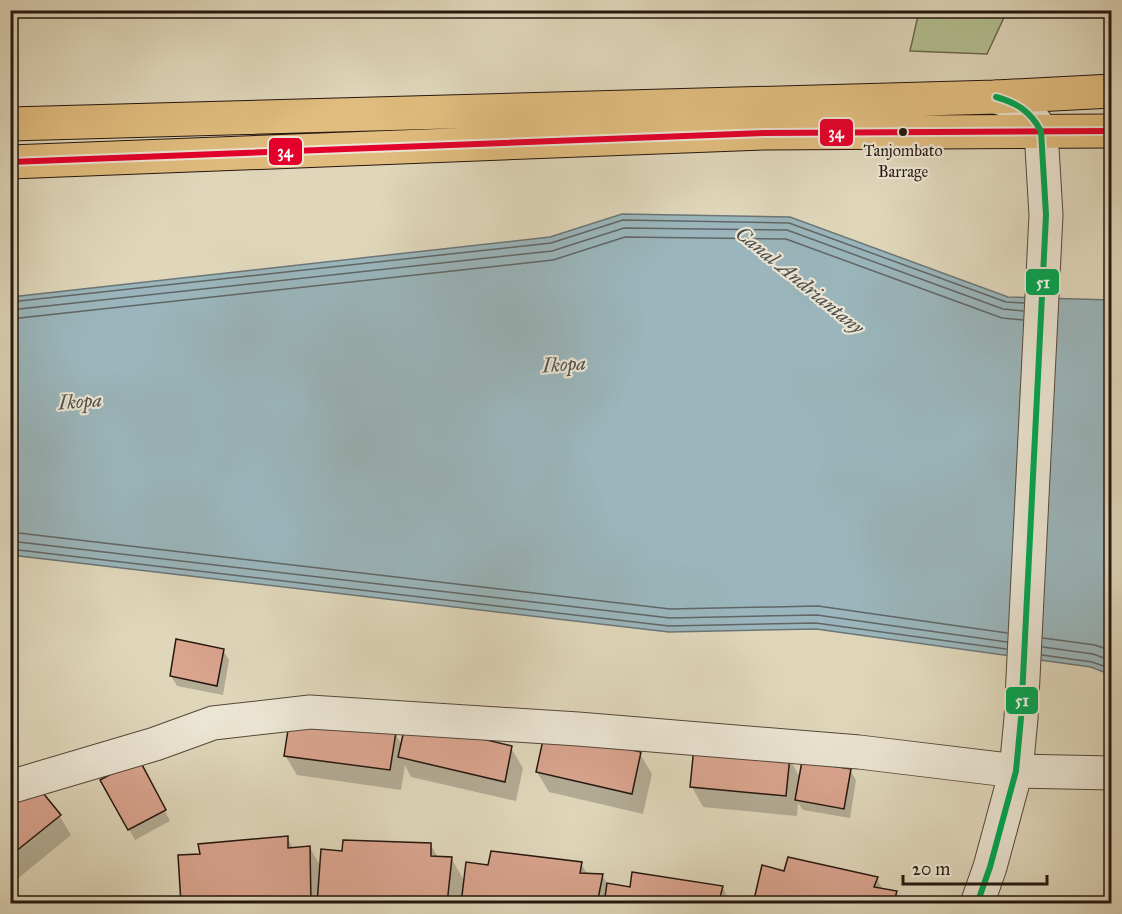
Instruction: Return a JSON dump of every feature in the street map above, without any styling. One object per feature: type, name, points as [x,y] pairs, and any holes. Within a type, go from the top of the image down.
[{"type":"main road","points":[[10,124],[1112,91]]},
{"type":"main road","points":[[10,162],[764,133],[1112,131]]},
{"type":"street","points":[[977,903],[990,867],[1016,771],[1021,718],[1046,215],[1041,131],[1035,119],[1023,108],[996,96]]},
{"type":"street","points":[[10,787],[155,744],[213,723],[310,712],[578,729],[859,752],[1016,771],[1112,773]]},
{"type":"green space","points":[[919,10],[1007,11],[987,54],[910,51]]},
{"type":"water","points":[[622,214],[790,217],[1008,297],[1111,300],[1111,675],[1091,667],[816,629],[669,632],[11,555],[11,297],[550,237]]},
{"type":"building","points":[[176,639],[224,649],[217,686],[170,676]]},
{"type":"building","points":[[290,717],[396,732],[390,770],[284,756]]},
{"type":"building","points":[[406,721],[512,746],[505,782],[398,757]]},
{"type":"building","points":[[545,731],[641,752],[632,794],[536,772]]},
{"type":"building","points":[[694,747],[790,756],[786,796],[690,787]]},
{"type":"building","points":[[139,759],[166,810],[128,830],[100,780]]},
{"type":"building","points":[[802,761],[851,769],[844,809],[795,800]]},
{"type":"building","points":[[34,782],[61,815],[10,856],[10,801]]},
{"type":"building","points":[[288,836],[288,848],[310,846],[311,904],[181,904],[178,855],[200,854],[198,844]]},
{"type":"building","points":[[343,840],[431,843],[431,856],[452,857],[447,904],[317,904],[321,849],[342,851]]},
{"type":"building","points":[[491,851],[582,862],[580,873],[603,874],[597,904],[461,904],[466,862],[488,865]]},
{"type":"building","points":[[788,857],[878,877],[874,887],[897,891],[893,904],[753,904],[762,865],[784,871]]},
{"type":"building","points":[[632,872],[723,886],[720,897],[744,898],[742,904],[604,904],[607,883],[630,887]]},
{"type":"transit line","name":"51","points":[[977,904],[990,867],[1016,771],[1021,718],[1046,215],[1041,131],[1022,109],[996,97]]},
{"type":"transit line","name":"34","points":[[10,162],[764,133],[1112,131]]},
{"type":"place","name":"Tanjombato Barrage","points":[[903,132]]},
{"type":"water label","name":"Canal Andriantany","points":[[800,280]]},
{"type":"water label","name":"Ikopa","points":[[564,364]]},
{"type":"water label","name":"Ikopa","points":[[80,401]]}]
